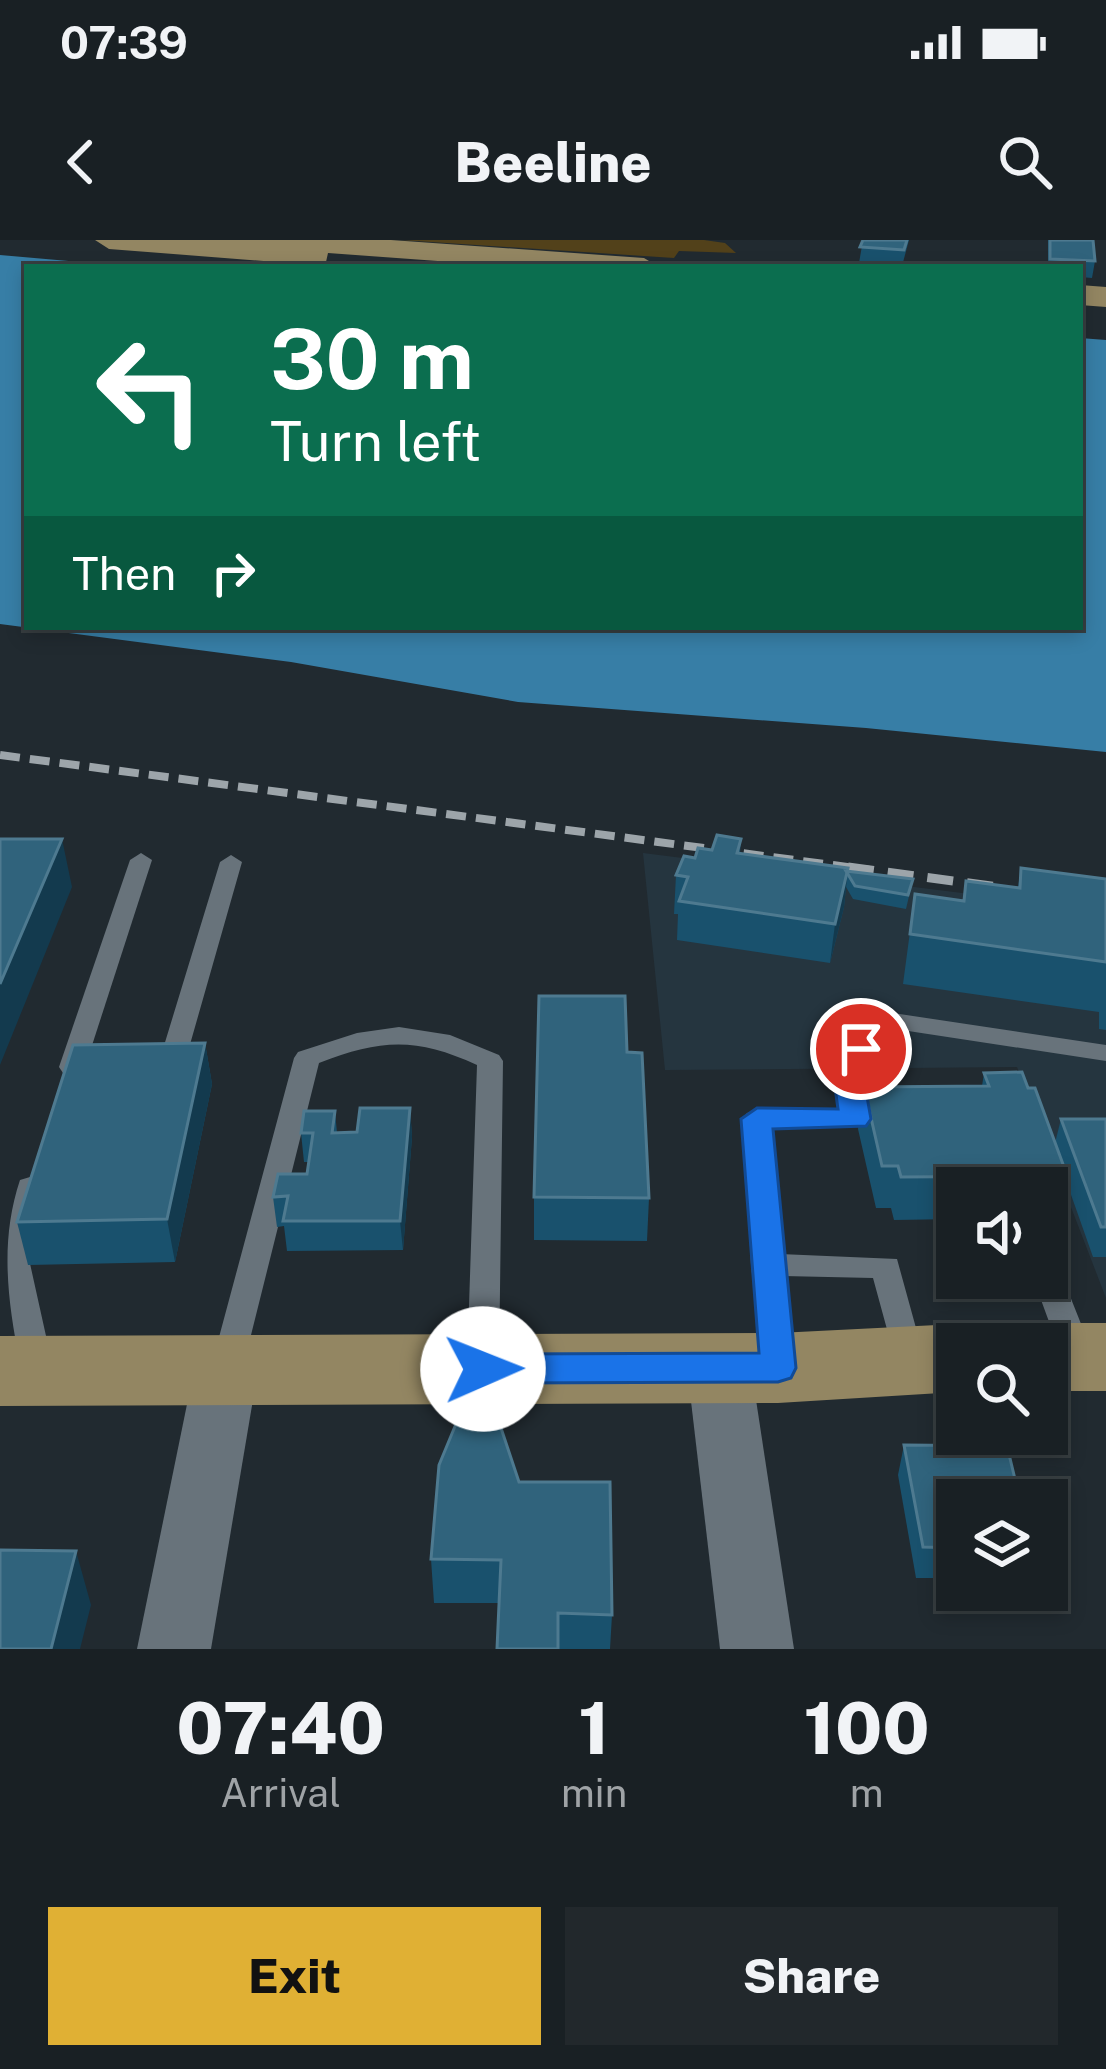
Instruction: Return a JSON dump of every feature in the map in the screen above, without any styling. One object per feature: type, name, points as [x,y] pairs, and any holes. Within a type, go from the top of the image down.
[{"type":"main road","points":[[109,240],[434,264]]},
{"type":"main road","points":[[269,240],[602,264]]},
{"type":"main road","points":[[19,1371],[748,1367],[933,1358]]},
{"type":"street","points":[[748,1367],[757,1649]]},
{"type":"street","points":[[174,1649],[226,1370]]},
{"type":"lane","points":[[76,1075],[140,860]]},
{"type":"lane","points":[[131,1069],[170,1070],[231,862]]},
{"type":"lane","points":[[748,1367],[766,1265],[757,1119],[855,1119],[849,1080],[873,1018],[1106,1053]]},
{"type":"lane","points":[[226,1370],[307,1058],[367,1035],[440,1037],[490,1061],[483,1369]]},
{"type":"lane","points":[[19,1371],[5,1249],[41,1154]]},
{"type":"lane","points":[[766,1265],[886,1267],[933,1358]]},
{"type":"lane","points":[[1056,1299],[1077,1357]]},
{"type":"shaded area","points":[[401,240],[704,240],[725,243],[736,253],[679,251],[674,258]]},
{"type":"shaded area","points":[[643,853],[1106,911],[1106,1298],[1068,1199],[1068,1167],[1056,1167],[1017,1067],[665,1070]]},
{"type":"water","points":[[0,255],[103,264],[24,264],[24,627],[0,624]]},
{"type":"water","points":[[1083,338],[1106,340],[1106,752],[518,702],[291,662],[46,630],[1083,630]]},
{"type":"building","points":[[863,240],[907,240],[904,250],[860,247]]},
{"type":"building","points":[[1050,240],[1093,240],[1095,261],[1050,259]]},
{"type":"building","points":[[717,835],[741,839],[737,853],[848,868],[835,924],[679,901],[688,877],[676,875],[684,856],[695,858],[698,848],[712,850]]},
{"type":"building","points":[[0,839],[62,839],[0,984]]},
{"type":"building","points":[[1021,868],[1106,879],[1106,962],[910,934],[915,894],[964,901],[966,881],[1020,888]]},
{"type":"building","points":[[846,871],[913,879],[908,895],[855,886]]},
{"type":"building","points":[[539,996],[625,996],[627,1052],[642,1053],[649,1198],[534,1197]]},
{"type":"building","points":[[205,1043],[167,1219],[17,1222],[73,1045]]},
{"type":"building","points":[[1022,1072],[1028,1088],[1035,1088],[1064,1167],[936,1167],[936,1177],[901,1177],[898,1166],[882,1166],[864,1087],[989,1086],[984,1073]]},
{"type":"building","points":[[360,1108],[410,1108],[400,1221],[283,1221],[288,1196],[273,1197],[278,1174],[307,1174],[313,1133],[301,1133],[304,1111],[335,1111],[332,1133],[357,1132]]},
{"type":"building","points":[[1061,1119],[1106,1119],[1106,1227],[1101,1227]]},
{"type":"building","points":[[470,1390],[489,1392],[519,1482],[610,1482],[612,1615],[558,1613],[558,1649],[497,1649],[501,1560],[431,1559],[439,1465]]},
{"type":"building","points":[[904,1445],[936,1445],[936,1455],[1009,1455],[1015,1479],[936,1479],[936,1547],[923,1547]]},
{"type":"building","points":[[0,1550],[76,1551],[51,1649],[0,1649]]},
{"type":"railway","points":[[0,755],[870,870]]},
{"type":"railway","points":[[848,867],[999,887]]},
{"type":"route","points":[[483,1369],[778,1368],[757,1119],[855,1119],[849,1080],[861,1049]]}]
